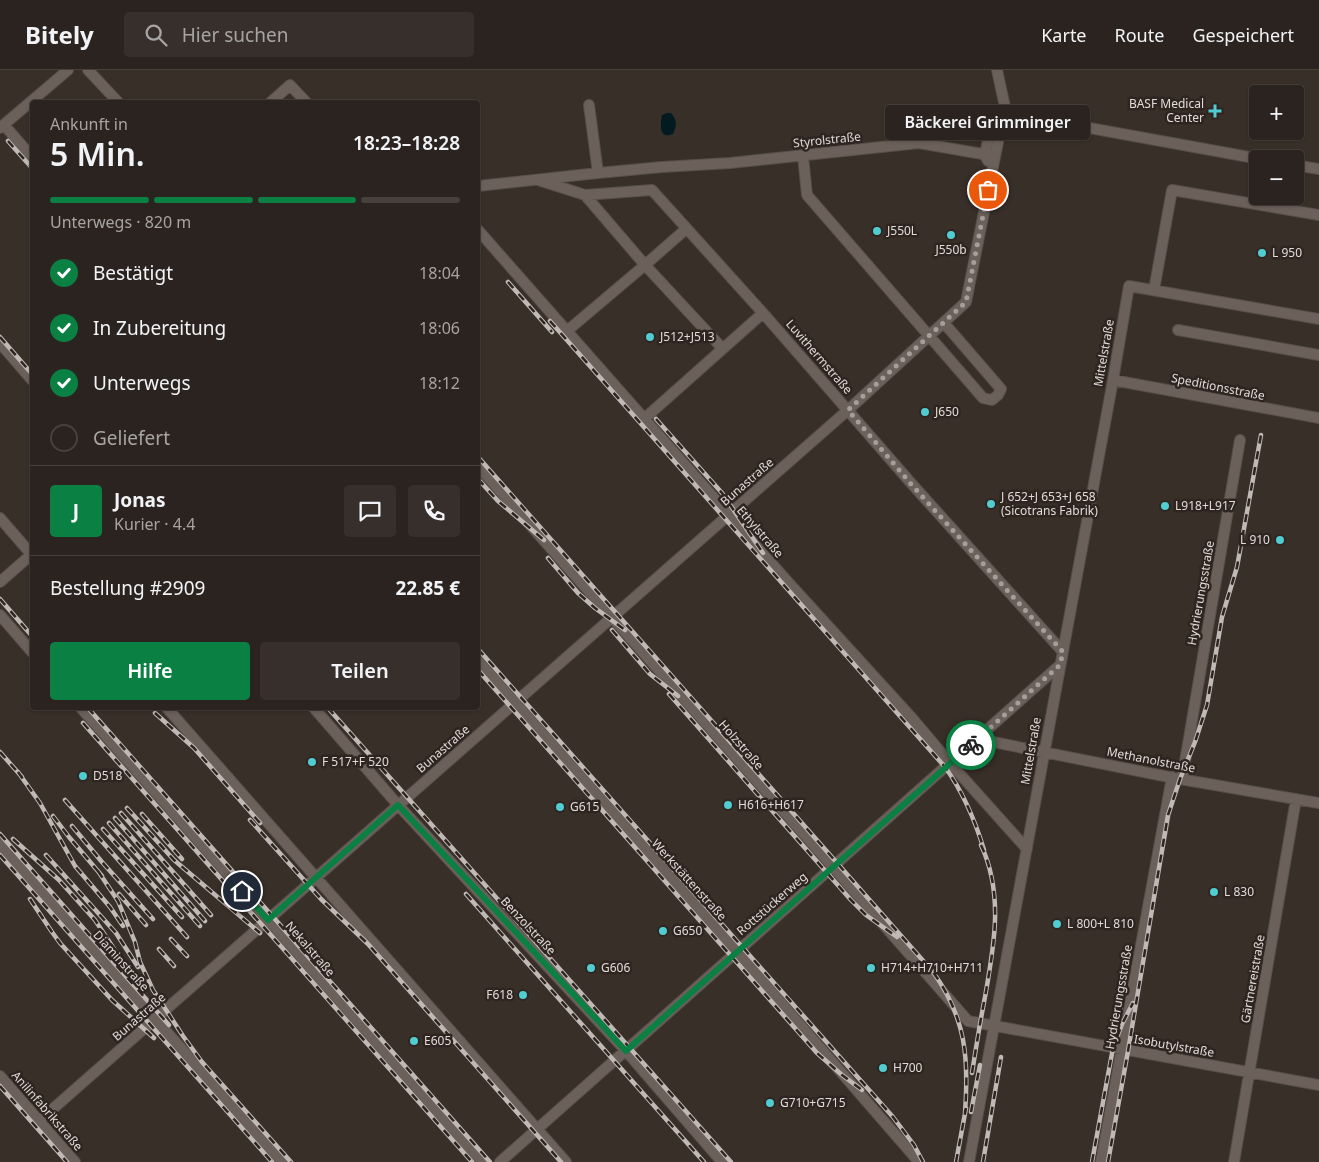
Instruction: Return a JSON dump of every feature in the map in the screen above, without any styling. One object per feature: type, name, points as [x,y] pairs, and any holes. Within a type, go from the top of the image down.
[{"type":"street","points":[[33,100],[68,70]]},
{"type":"street","points":[[88,70],[116,100]]},
{"type":"street","points":[[997,70],[1005,106],[1013,114],[1249,157]]},
{"type":"street","points":[[273,100],[290,85],[304,100]]},
{"type":"street","points":[[30,102],[2,126],[30,155]]},
{"type":"street","points":[[480,186],[598,173],[589,105]]},
{"type":"street","points":[[930,335],[966,302],[992,171],[990,155],[1005,106]]},
{"type":"street","name":"Styrolstraße","points":[[598,173],[730,163],[919,143],[990,155]]},
{"type":"street","points":[[803,156],[807,195],[983,398],[992,400],[1001,389],[944,323]]},
{"type":"street","points":[[1304,166],[1319,169]]},
{"type":"street","name":"Luvithermstraße","points":[[538,180],[585,195],[652,190],[763,313],[911,484],[1063,652]]},
{"type":"street","points":[[1319,215],[1172,190],[1154,290],[1319,319]]},
{"type":"street","points":[[585,195],[645,265],[722,348]]},
{"type":"street","points":[[567,332],[686,229]]},
{"type":"street","name":"Ethylstraße","points":[[480,232],[728,515],[912,718],[1027,849]]},
{"type":"street","name":"Mittelstraße","points":[[969,1162],[1129,286],[1154,290]]},
{"type":"street","points":[[644,418],[763,313]]},
{"type":"street","points":[[1178,330],[1319,355]]},
{"type":"street","name":"Bunastraße","points":[[39,1121],[848,410],[930,335]]},
{"type":"street","points":[[0,342],[30,378]]},
{"type":"street","name":"Speditionsstraße","points":[[1113,380],[1319,418]]},
{"type":"street","name":"Hydrierungsstraße","points":[[1182,779],[1240,440]]},
{"type":"street","name":"Holzstraße","points":[[480,468],[968,1020],[995,1025]]},
{"type":"street","points":[[0,518],[30,552]]},
{"type":"street","points":[[0,582],[30,556]]},
{"type":"street","points":[[0,615],[30,650]]},
{"type":"street","name":"Werkstättenstraße","points":[[480,663],[737,952],[919,1162]]},
{"type":"street","name":"Rottstückerweg","points":[[500,1162],[1060,665]]},
{"type":"street","name":"Nekalstraße","points":[[83,710],[482,1162]]},
{"type":"street","points":[[169,710],[566,1162]]},
{"type":"street","name":"Benzolstraße","points":[[316,710],[398,805],[626,1051],[722,1162]]},
{"type":"street","name":"Methanolstraße","points":[[978,739],[1182,779],[1319,803]]},
{"type":"street","name":"Hydrierungsstraße","points":[[1101,1162],[1172,777]]},
{"type":"street","name":"Gärtnereistraße","points":[[1234,1162],[1296,799]]},
{"type":"street","name":"Diaminstraße","points":[[0,844],[282,1162]]},
{"type":"street","name":"Isobutylstraße","points":[[995,1025],[1319,1085]]},
{"type":"street","name":"Anilinfabrikstraße","points":[[0,1076],[75,1162]]},
{"type":"water","points":[[671,113],[676,123],[673,134],[665,135],[661,127],[662,115]]},
{"type":"railway","points":[[8,141],[30,166]]},
{"type":"railway","points":[[508,282],[552,332]]},
{"type":"railway","points":[[550,321],[945,767],[968,807],[984,850]]},
{"type":"railway","points":[[0,337],[30,372]]},
{"type":"railway","points":[[656,419],[722,493],[763,553]]},
{"type":"railway","points":[[1108,1162],[1168,815],[1207,705],[1222,617],[1237,567],[1261,435]]},
{"type":"railway","points":[[480,459],[933,972],[952,1006],[959,1022],[963,1039],[966,1074],[965,1113]]},
{"type":"railway","points":[[480,481],[498,501],[544,540]]},
{"type":"railway","points":[[548,558],[578,593],[625,630]]},
{"type":"railway","points":[[0,599],[30,634]]},
{"type":"railway","points":[[612,630],[650,674],[678,696]]},
{"type":"railway","points":[[480,651],[893,1117],[914,1145],[923,1162]]},
{"type":"railway","points":[[480,672],[817,1053],[862,1090]]},
{"type":"railway","points":[[669,694],[851,900],[866,915],[897,937]]},
{"type":"railway","points":[[90,710],[490,1162]]},
{"type":"railway","points":[[330,710],[731,1162]]},
{"type":"railway","points":[[155,713],[194,748],[260,823]]},
{"type":"railway","points":[[83,723],[472,1162]]},
{"type":"railway","points":[[0,752],[22,777]]},
{"type":"railway","points":[[18,772],[40,803],[75,866],[110,907],[123,926]]},
{"type":"railway","points":[[65,800],[187,937]]},
{"type":"railway","points":[[127,808],[174,860],[260,933]]},
{"type":"railway","points":[[121,813],[211,915]]},
{"type":"railway","points":[[142,814],[182,859]]},
{"type":"railway","points":[[53,816],[102,876]]},
{"type":"railway","points":[[115,818],[205,921]]},
{"type":"railway","points":[[250,820],[321,899],[368,944],[561,1162]]},
{"type":"railway","points":[[109,823],[200,926]]},
{"type":"railway","points":[[72,826],[153,919]]},
{"type":"railway","points":[[103,829],[182,917]]},
{"type":"railway","points":[[0,834],[169,1025]]},
{"type":"railway","points":[[13,839],[59,880],[95,920],[124,964]]},
{"type":"railway","points":[[972,1073],[991,959],[995,920],[993,882],[981,845]]},
{"type":"railway","points":[[0,855],[272,1162]]},
{"type":"railway","points":[[46,855],[116,933],[138,967]]},
{"type":"railway","points":[[98,871],[118,901],[135,942],[140,962],[153,990],[183,1036],[202,1062],[291,1162]]},
{"type":"railway","points":[[119,894],[146,925]]},
{"type":"railway","points":[[466,894],[704,1162]]},
{"type":"railway","points":[[30,899],[60,943],[112,1000],[154,1038]]},
{"type":"railway","points":[[171,939],[187,956]]},
{"type":"railway","points":[[159,949],[174,966]]},
{"type":"railway","points":[[1118,1024],[1127,966]]},
{"type":"railway","points":[[1092,1162],[1113,1048],[1122,1024],[1133,1003]]},
{"type":"railway","points":[[983,1162],[1001,1057]]},
{"type":"railway","points":[[971,1112],[980,1065]]},
{"type":"railway","points":[[0,1086],[67,1162]]},
{"type":"railway","points":[[956,1162],[966,1108]]},
{"type":"way so far","points":[[971,745],[1060,665],[1063,652],[911,484],[848,410],[966,302],[988,190]]},
{"type":"place","name":"BASF Medical Center","points":[[1215,111]]},
{"type":"place","name":"Bäckerei Grimminger","points":[[988,190]]},
{"type":"place","name":"J550L","points":[[877,231]]},
{"type":"place","name":"J550b","points":[[951,235]]},
{"type":"place","name":"L 950","points":[[1262,253]]},
{"type":"place","name":"J512+J513","points":[[650,337]]},
{"type":"place","name":"J650","points":[[925,412]]},
{"type":"place","name":"J 652+J 653+J 658 (Sicotrans Fabrik)","points":[[991,504]]},
{"type":"place","name":"L918+L917","points":[[1165,506]]},
{"type":"place","name":"L 910","points":[[1280,540]]},
{"type":"place","name":"F 517+F 520","points":[[312,762]]},
{"type":"place","name":"D518","points":[[83,776]]},
{"type":"place","name":"H616+H617","points":[[728,805]]},
{"type":"place","name":"G615","points":[[560,807]]},
{"type":"place","name":"L 830","points":[[1214,892]]},
{"type":"place","name":"L 800+L 810","points":[[1057,924]]},
{"type":"place","name":"G650","points":[[663,931]]},
{"type":"place","name":"G606","points":[[591,968]]},
{"type":"place","name":"H714+H710+H711","points":[[871,968]]},
{"type":"place","name":"F618","points":[[523,995]]},
{"type":"place","name":"E605","points":[[414,1041]]},
{"type":"place","name":"H700","points":[[883,1068]]},
{"type":"place","name":"G710+G715","points":[[770,1103]]},
{"type":"route","points":[[242,891],[268,920],[398,805],[626,1051],[971,745]]}]
